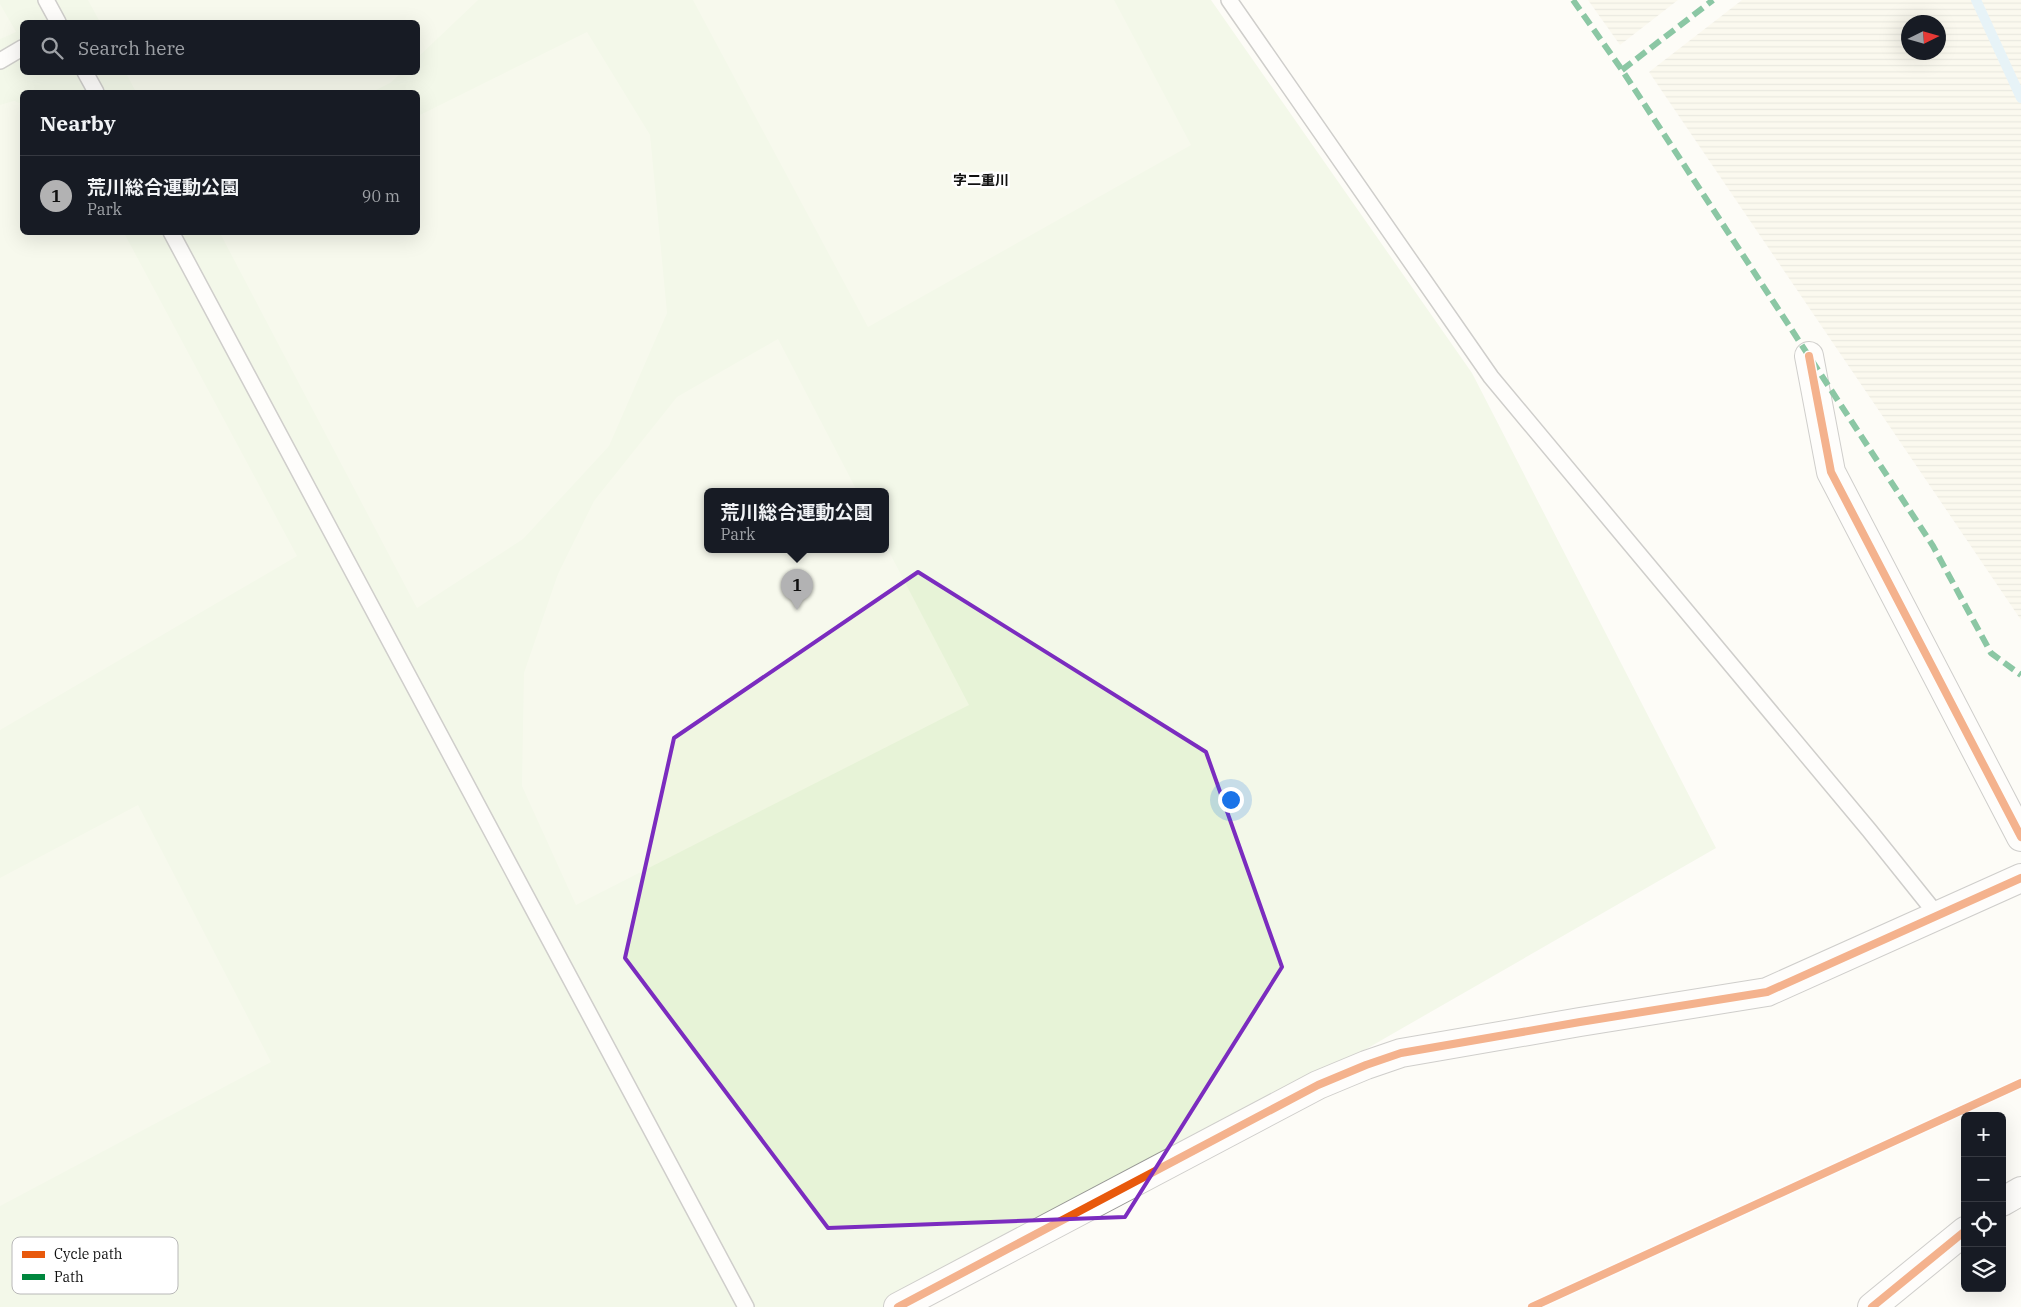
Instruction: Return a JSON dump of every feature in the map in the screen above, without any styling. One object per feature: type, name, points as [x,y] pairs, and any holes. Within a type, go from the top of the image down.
[{"type":"street","points":[[1809,356],[1831,472],[2021,838]]},
{"type":"street","points":[[898,1307],[1318,1085],[1366,1065],[1411,1052],[1767,992],[2021,878]]},
{"type":"street","points":[[2006,1200],[2021,1191]]},
{"type":"street","points":[[1872,1307],[1961,1234]]},
{"type":"lane","points":[[46,0],[57,20]]},
{"type":"lane","points":[[1229,0],[1491,377],[1869,830],[1938,916]]},
{"type":"lane","points":[[0,61],[20,49]]},
{"type":"lane","points":[[87,75],[95,90]]},
{"type":"lane","points":[[173,235],[746,1307]]},
{"type":"highlighted area","points":[[918,572],[1206,752],[1282,967],[1125,1217],[828,1228],[625,958],[674,738]]},
{"type":"shaded area","points":[[1588,0],[1678,0],[1620,45]]},
{"type":"shaded area","points":[[1742,0],[2021,0],[2021,620],[1649,72]]},
{"type":"green space","points":[[0,0],[1211,0],[1472,373],[1716,848],[917,1307],[0,1307]]},
{"type":"green space","points":[[88,0],[478,0],[420,55],[420,20],[99,20]]},
{"type":"green space","points":[[693,0],[1114,0],[1191,145],[868,327]]},
{"type":"green space","points":[[0,4],[16,32],[0,39]]},
{"type":"green space","points":[[587,32],[650,135],[667,313],[609,446],[523,539],[417,608],[221,235],[420,235],[420,115]]},
{"type":"green space","points":[[127,75],[399,75],[390,83],[376,90],[135,90]]},
{"type":"green space","points":[[14,101],[20,103],[20,235],[125,235],[297,556],[0,730],[0,105]]},
{"type":"green space","points":[[778,339],[855,488],[704,488],[704,553],[889,552],[969,705],[576,905],[522,786],[524,673],[558,574],[594,501],[677,397]]},
{"type":"green space","points":[[138,805],[271,1062],[0,1206],[0,878]]},
{"type":"waterway","points":[[1976,0],[2021,98]]},
{"type":"marked path","points":[[1573,0],[1622,70],[1933,546],[1991,653],[2021,675]]},
{"type":"marked path","points":[[1622,70],[1713,0]]},
{"type":"cycle path","points":[[1809,356],[1831,472],[2021,837]]},
{"type":"cycle path","points":[[898,1307],[1318,1085],[1366,1065],[1401,1053],[1767,992],[2021,878]]},
{"type":"cycle path","points":[[1532,1307],[2021,1083]]},
{"type":"cycle path","points":[[1872,1307],[1961,1234]]},
{"type":"place","name":"荒川総合運動公園","points":[[797,610]]},
{"type":"district","name":"字二重川","points":[[981,180]]}]
